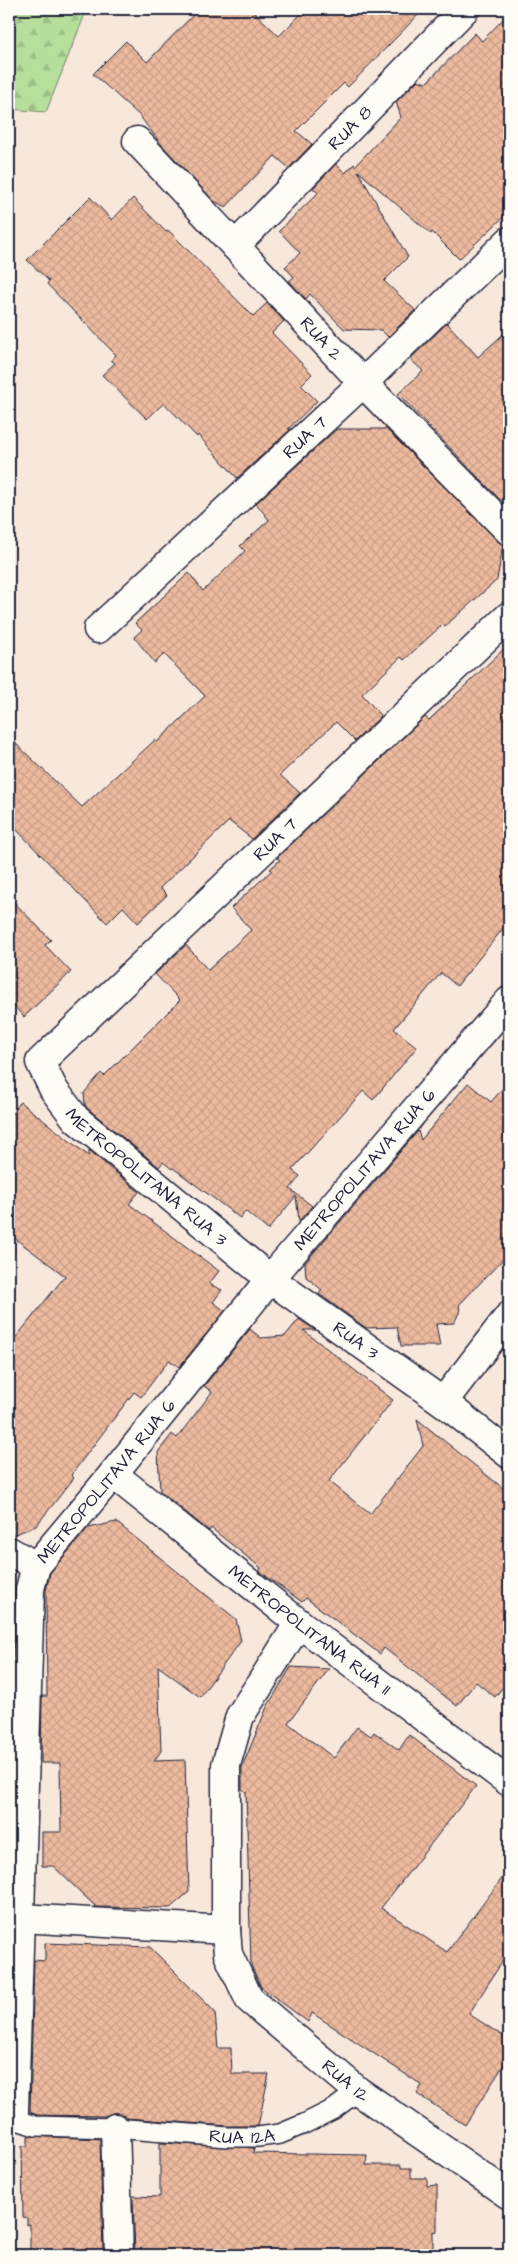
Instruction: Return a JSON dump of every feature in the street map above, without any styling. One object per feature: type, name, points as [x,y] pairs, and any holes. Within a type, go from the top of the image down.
[{"type":"street","name":"RUA 8","points":[[235,246],[465,9]]},
{"type":"street","name":"RUA 2","points":[[137,141],[363,383],[509,532]]},
{"type":"street","name":"RUA 7","points":[[98,629],[363,383],[509,241]]},
{"type":"street","name":"RUA 7","points":[[40,1062],[509,616]]},
{"type":"street","name":"METROPOLITAVA RUA 6","points":[[14,2111],[30,1589],[36,1566],[114,1474],[270,1279],[509,1001]]},
{"type":"street","name":"METROPOLITANA RUA 3","points":[[40,1062],[54,1090],[76,1119],[270,1279]]},
{"type":"street","name":"RUA 3","points":[[270,1279],[443,1402]]},
{"type":"street","points":[[509,1316],[443,1402],[509,1454]]},
{"type":"street","name":"METROPOLITANA RUA 11","points":[[114,1474],[299,1623],[509,1782]]},
{"type":"street","points":[[9,1551],[36,1566]]},
{"type":"street","name":"RUA 12","points":[[299,1623],[240,1716],[226,1765],[226,1930],[228,1954],[249,1999],[358,2091],[509,2195]]},
{"type":"street","points":[[21,1918],[226,1930]]},
{"type":"street","points":[[115,2128],[119,2255]]},
{"type":"lane","name":"RUA 12A","points":[[14,2111],[20,2121],[35,2126],[115,2128],[228,2137],[258,2137],[280,2134],[334,2109],[358,2091]]},
{"type":"green space","points":[[9,9],[87,9],[46,112],[9,109]]},
{"type":"building","points":[[199,9],[251,9],[279,36],[306,9],[424,9],[348,87],[344,83],[296,131],[312,144],[289,168],[275,156],[226,207],[214,201],[161,144],[139,115],[93,74],[126,41],[147,62]]},
{"type":"building","points":[[509,13],[509,212],[459,259],[432,232],[431,234],[358,171],[408,257],[384,281],[415,310],[388,337],[381,330],[344,329],[310,294],[306,299],[289,281],[294,277],[285,267],[300,253],[279,231],[318,193],[313,188],[336,164],[345,173],[354,164],[355,166],[401,117],[396,102],[418,80],[426,83],[475,33],[482,41]]},
{"type":"building","points":[[90,197],[112,220],[133,198],[166,232],[168,230],[253,316],[267,303],[284,321],[272,333],[312,374],[301,385],[317,401],[288,429],[291,429],[237,478],[198,435],[197,437],[164,403],[147,419],[102,375],[115,363],[111,360],[116,355],[47,284],[49,281],[27,260]]},
{"type":"building","points":[[447,323],[478,357],[509,329],[509,509],[398,394],[423,371],[410,359]]},
{"type":"building","points":[[337,429],[386,429],[503,545],[497,580],[444,627],[442,625],[404,660],[401,657],[362,694],[381,716],[355,741],[336,722],[280,775],[300,793],[252,839],[229,821],[160,888],[167,895],[138,923],[123,907],[107,923],[9,822],[9,737],[82,807],[155,740],[157,742],[205,696],[164,654],[155,663],[134,637],[142,630],[135,623],[189,573],[203,591],[245,551],[240,546],[269,520],[256,503]]},
{"type":"building","points":[[509,644],[509,921],[457,986],[441,973],[394,1029],[417,1047],[373,1100],[363,1091],[292,1170],[300,1176],[290,1189],[312,1206],[299,1221],[296,1196],[268,1230],[245,1211],[240,1218],[173,1168],[163,1162],[159,1167],[87,1108],[84,1093],[101,1073],[104,1076],[180,1000],[155,974],[186,945],[208,970],[251,930],[231,908],[272,870],[270,869],[280,860],[277,858],[425,717],[429,720]]},
{"type":"building","points":[[9,897],[51,940],[45,945],[71,972],[24,1017],[9,1001]]},
{"type":"building","points":[[509,1081],[509,1253],[459,1305],[460,1311],[454,1323],[436,1324],[440,1346],[401,1346],[397,1327],[366,1328],[319,1294],[322,1290],[306,1277],[305,1263],[418,1131],[421,1140],[468,1083],[491,1102]]},
{"type":"building","points":[[20,1102],[89,1156],[89,1150],[139,1192],[129,1204],[219,1271],[209,1284],[222,1290],[213,1302],[225,1311],[179,1367],[169,1360],[141,1397],[134,1392],[71,1475],[74,1478],[36,1526],[10,1536],[9,1346],[65,1276],[9,1234],[9,1118]]},
{"type":"building","points":[[299,1319],[315,1330],[303,1330],[393,1400],[329,1481],[370,1514],[423,1446],[417,1419],[509,1493],[509,1679],[495,1697],[476,1682],[457,1706],[384,1648],[380,1654],[306,1598],[302,1602],[259,1571],[261,1568],[211,1528],[209,1531],[160,1491],[158,1452],[172,1434],[177,1438],[212,1392],[204,1386],[250,1329],[261,1338],[285,1336]]},
{"type":"building","points":[[116,1522],[236,1619],[241,1641],[200,1697],[158,1666],[161,1751],[154,1761],[185,1760],[189,1892],[170,1908],[96,1907],[53,1866],[42,1866],[42,1832],[61,1832],[60,1763],[41,1763],[42,1696],[47,1696],[46,1591],[50,1573],[88,1528]]},
{"type":"building","points":[[291,1667],[329,1669],[288,1723],[334,1758],[357,1727],[371,1736],[374,1732],[399,1750],[409,1735],[476,1786],[381,1908],[447,1952],[509,1869],[509,1951],[469,2014],[509,2040],[509,2057],[465,2125],[417,2094],[422,2085],[312,2013],[308,2022],[261,1987],[251,1965],[246,1792],[242,1789],[242,1767],[267,1707]]},
{"type":"building","points":[[45,1943],[150,1947],[215,2012],[218,2048],[231,2048],[232,2074],[269,2074],[258,2126],[228,2126],[126,2118],[115,2112],[105,2116],[37,2115],[30,2112],[34,1960],[45,1961]]},
{"type":"building","points":[[28,2136],[100,2139],[103,2255],[30,2254],[30,2224],[27,2225],[27,2218],[23,2217],[22,2146],[28,2146]]},
{"type":"building","points":[[160,2143],[254,2148],[253,2153],[367,2155],[366,2165],[401,2165],[401,2168],[411,2168],[411,2178],[427,2178],[427,2186],[437,2185],[437,2232],[433,2231],[433,2255],[135,2255],[133,2196],[160,2197]]}]
